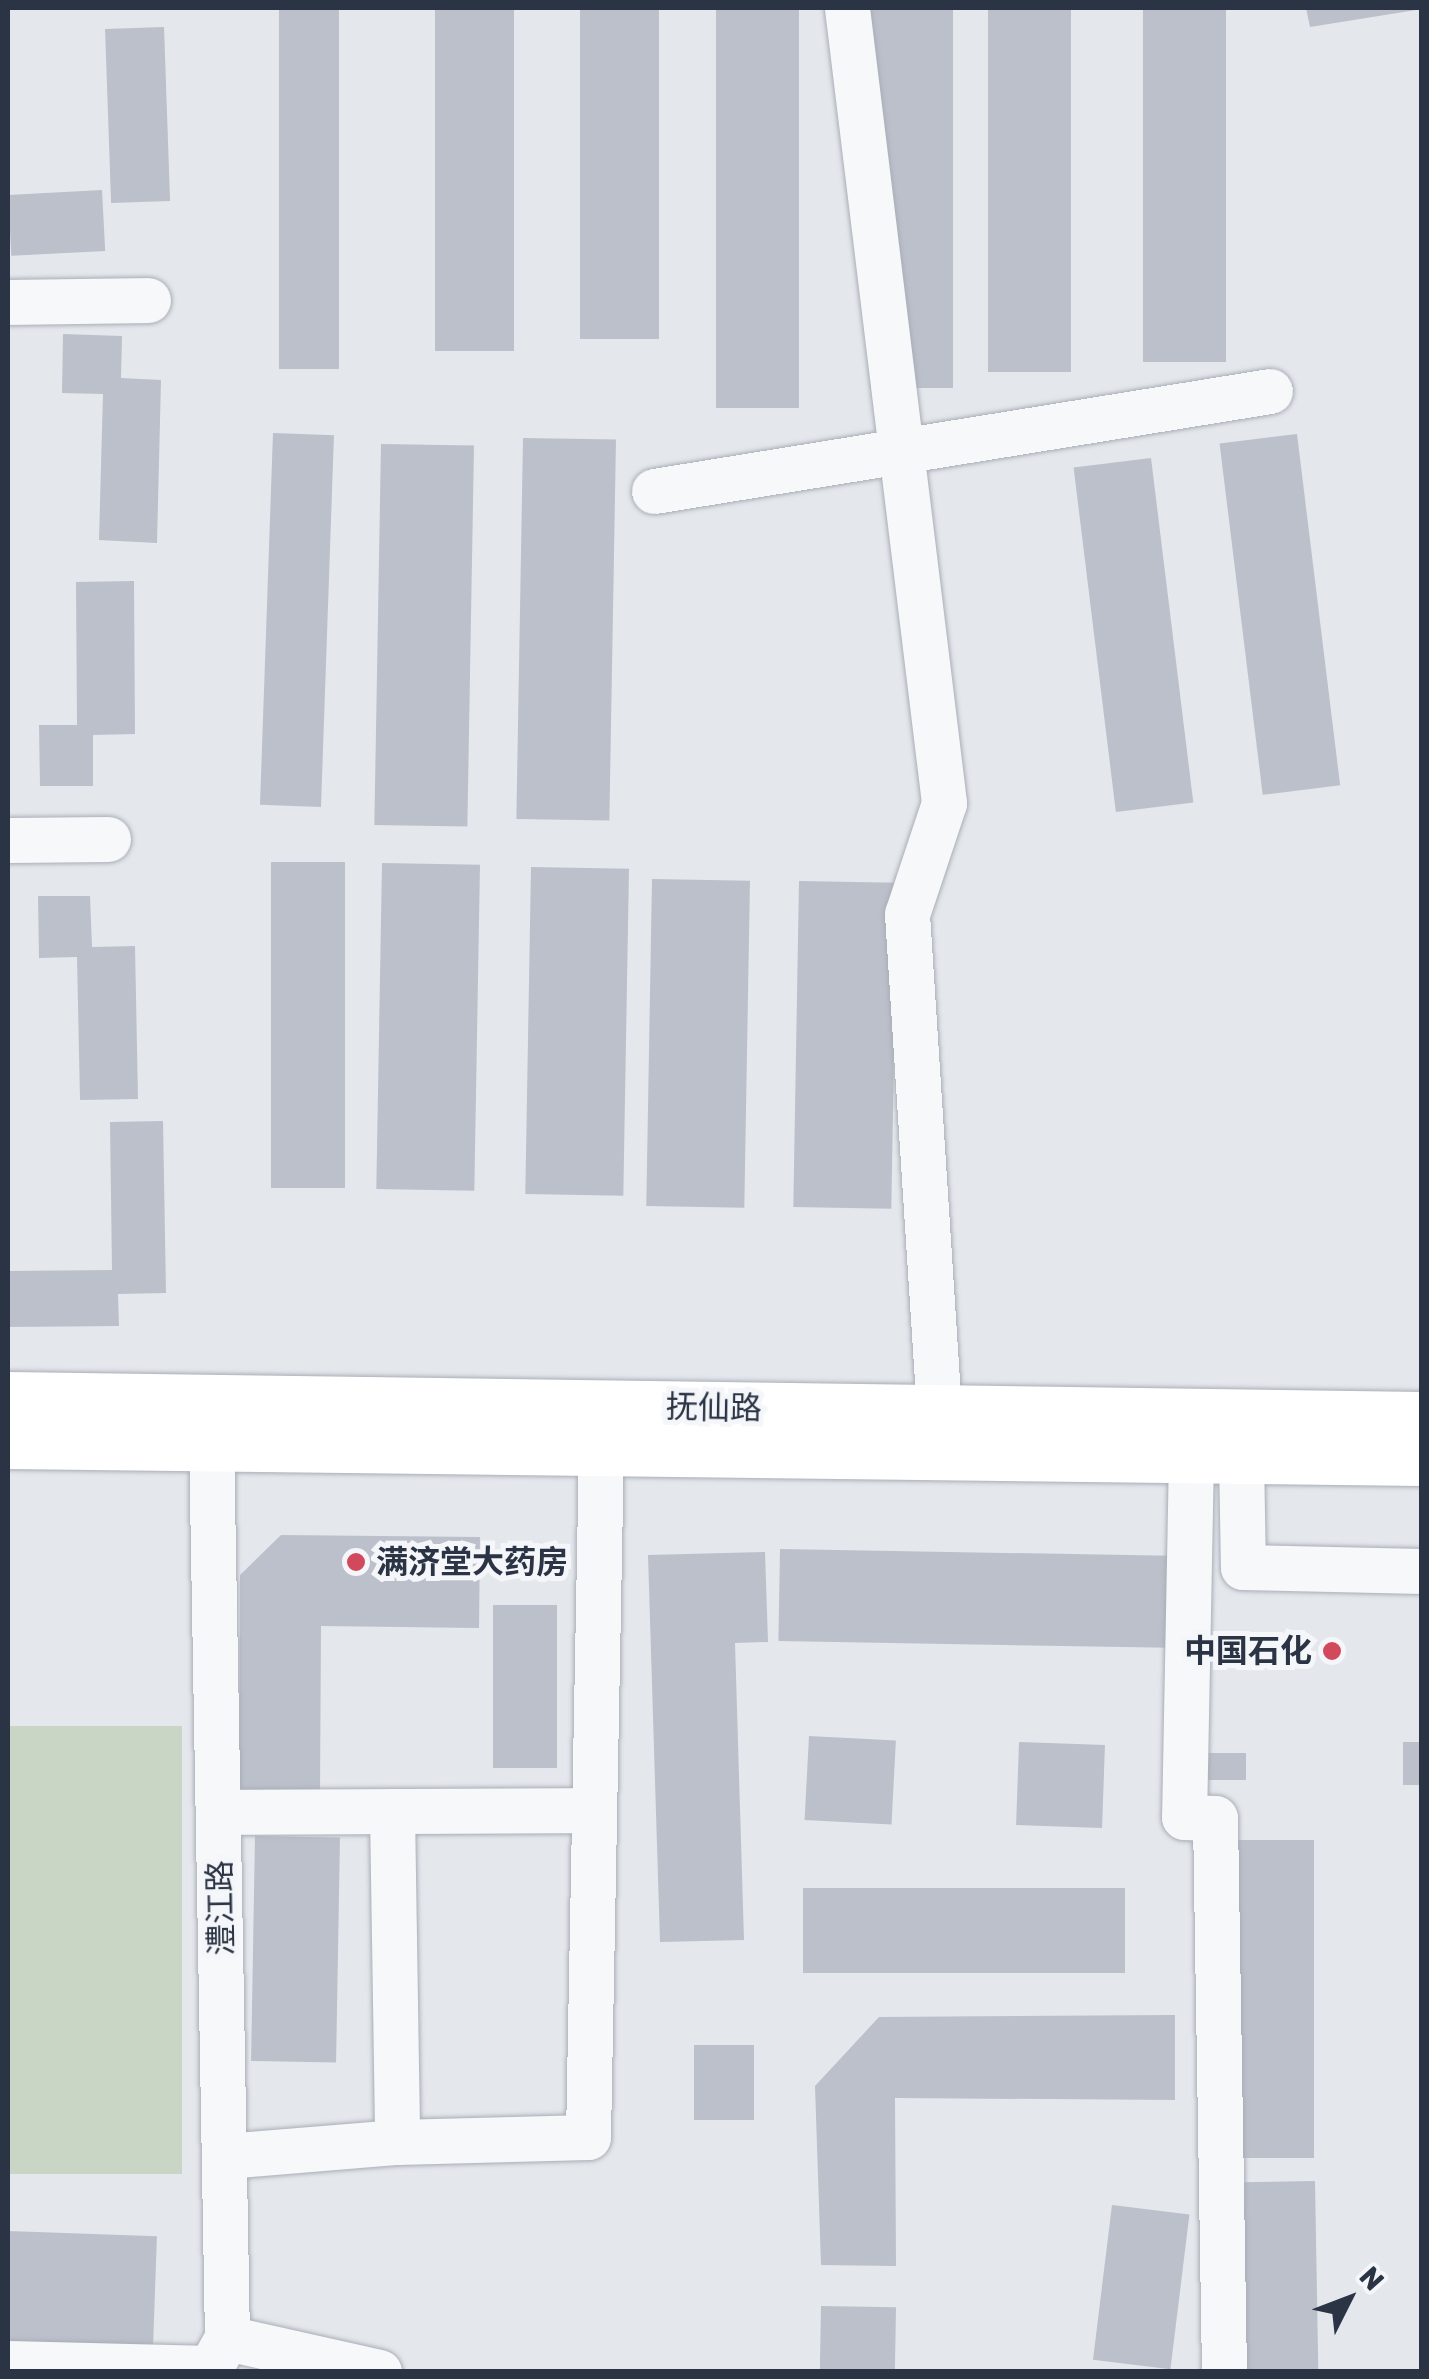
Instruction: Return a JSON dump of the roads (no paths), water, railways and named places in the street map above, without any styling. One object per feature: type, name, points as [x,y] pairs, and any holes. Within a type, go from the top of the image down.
[{"type":"main road","name":"抚仙路","points":[[8,1399],[941,1433],[1216,1456],[1422,1458]]},
{"type":"main road","name":"抚仙路","points":[[8,1441],[210,1440],[602,1448],[941,1433],[1422,1419]]},
{"type":"street","points":[[847,8],[944,803],[908,914],[941,1433]]},
{"type":"street","points":[[8,302],[148,300]]},
{"type":"street","points":[[654,491],[1270,391]]},
{"type":"street","points":[[8,840],[108,839]]},
{"type":"street","name":"澧江路","points":[[210,1440],[224,2156],[215,2359]]},
{"type":"street","points":[[224,2156],[397,2142],[588,2137],[602,1448]]},
{"type":"street","points":[[1216,1456],[1244,1567],[1422,1571]]},
{"type":"street","points":[[1216,1456],[1184,1817],[1215,1818],[1224,2372]]},
{"type":"street","points":[[392,1810],[397,2142]]},
{"type":"street","points":[[219,1812],[593,1810]]},
{"type":"street","points":[[8,2363],[215,2359],[379,2372]]},
{"type":"place","name":"满济堂大药房","points":[[356,1562]]},
{"type":"place","name":"中国石化","points":[[1332,1651]]}]
